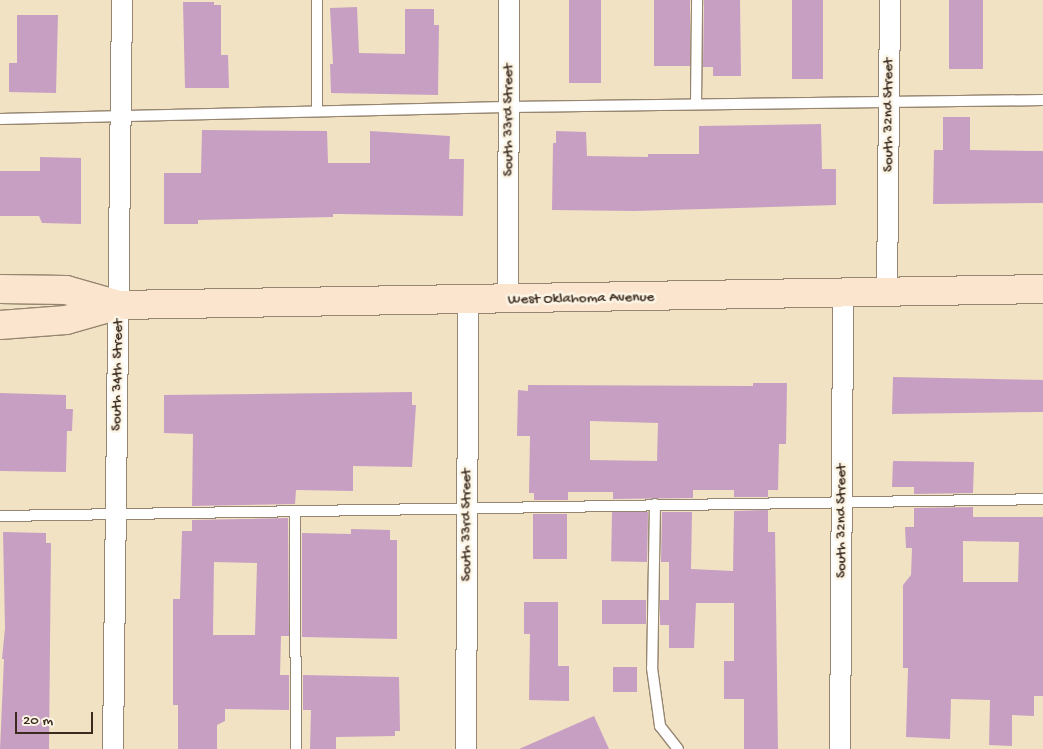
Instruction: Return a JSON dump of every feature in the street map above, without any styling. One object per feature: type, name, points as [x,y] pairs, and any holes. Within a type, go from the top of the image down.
[{"type":"main road","name":"West Oklahoma Avenue","points":[[0,289],[66,290],[119,305]]},
{"type":"main road","name":"West Oklahoma Avenue","points":[[0,326],[66,320],[119,305],[508,301],[1043,289]]},
{"type":"street","name":"South 34th Street","points":[[112,749],[122,116],[122,0]]},
{"type":"street","name":"South 33rd Street","points":[[508,301],[509,0]]},
{"type":"street","name":"South 32nd Street","points":[[887,291],[890,0]]},
{"type":"street","name":"South 32nd Street","points":[[840,749],[844,293]]},
{"type":"street","name":"South 33rd Street","points":[[466,749],[468,301]]},
{"type":"lane","points":[[317,0],[317,111]]},
{"type":"lane","points":[[696,104],[697,0]]},
{"type":"lane","points":[[0,119],[889,100],[1043,100]]},
{"type":"lane","points":[[0,516],[468,506],[1043,499]]},
{"type":"lane","points":[[655,504],[652,668],[660,726],[678,749]]},
{"type":"lane","points":[[295,510],[296,749]]},
{"type":"building","points":[[569,0],[601,0],[601,83],[569,83]]},
{"type":"building","points":[[654,0],[690,0],[690,66],[654,66]]},
{"type":"building","points":[[704,0],[740,0],[741,76],[713,76],[713,67],[703,67]]},
{"type":"building","points":[[792,0],[823,0],[823,79],[792,79]]},
{"type":"building","points":[[949,0],[983,0],[983,69],[949,69]]},
{"type":"building","points":[[183,2],[214,2],[214,5],[221,5],[221,55],[228,55],[229,88],[185,88]]},
{"type":"building","points":[[357,7],[359,53],[405,54],[405,9],[434,9],[434,25],[439,25],[438,95],[331,93],[330,64],[333,64],[330,8]]},
{"type":"building","points":[[17,15],[58,15],[56,93],[9,92],[9,63],[17,63]]},
{"type":"building","points":[[943,117],[970,117],[970,150],[1043,151],[1043,203],[933,204],[934,150],[943,150]]},
{"type":"building","points":[[821,124],[822,169],[836,169],[836,205],[634,211],[552,210],[553,143],[556,143],[556,131],[586,132],[587,156],[648,157],[648,154],[699,154],[699,126]]},
{"type":"building","points":[[202,130],[327,131],[328,163],[370,163],[370,131],[450,136],[449,159],[464,159],[463,216],[333,214],[333,217],[198,220],[198,224],[164,224],[164,173],[201,173]]},
{"type":"building","points":[[40,157],[81,158],[81,224],[42,223],[39,216],[0,216],[0,171],[40,171]]},
{"type":"building","points":[[893,377],[1043,380],[1043,412],[892,414]]},
{"type":"building","points":[[753,383],[787,383],[786,444],[779,444],[778,490],[768,490],[768,497],[734,497],[734,490],[693,490],[693,498],[613,499],[613,492],[568,492],[568,500],[534,500],[534,493],[529,493],[530,436],[517,436],[518,390],[528,391],[528,385],[753,386]],"holes":[[[590,421],[658,423],[657,461],[590,460]]]},
{"type":"building","points":[[412,392],[412,405],[416,405],[412,467],[353,466],[353,491],[296,490],[295,504],[192,506],[193,434],[164,433],[164,395]]},
{"type":"building","points":[[0,393],[66,395],[66,409],[73,409],[72,431],[67,431],[66,472],[0,471]]},
{"type":"building","points":[[893,461],[974,462],[973,493],[914,494],[914,487],[892,487]]},
{"type":"building","points":[[973,507],[973,517],[1043,517],[1043,696],[1034,696],[1034,716],[1012,715],[1012,746],[989,745],[990,700],[951,699],[950,739],[906,737],[908,668],[903,668],[903,585],[911,575],[912,548],[906,548],[905,527],[914,527],[914,508]],"holes":[[[963,541],[1019,542],[1018,582],[963,582]]]},
{"type":"building","points":[[768,510],[768,532],[775,532],[778,749],[744,749],[744,699],[724,699],[724,661],[734,661],[734,603],[696,603],[694,648],[669,648],[669,625],[660,625],[660,600],[669,600],[669,562],[661,562],[662,512],[692,512],[691,569],[733,571],[734,511]]},
{"type":"building","points":[[612,511],[648,512],[647,562],[611,561]]},
{"type":"building","points":[[533,514],[567,514],[567,559],[533,559]]},
{"type":"building","points":[[288,518],[289,636],[281,636],[280,675],[289,675],[289,710],[225,709],[225,721],[217,725],[217,749],[178,749],[178,705],[173,705],[173,599],[180,599],[182,531],[192,531],[192,520]],"holes":[[[214,562],[257,563],[255,635],[213,635]]]},
{"type":"building","points":[[351,529],[390,530],[390,540],[397,540],[397,639],[302,637],[302,533],[351,534]]},
{"type":"building","points":[[3,532],[46,533],[46,543],[51,543],[49,749],[0,749],[4,659],[2,659],[5,628]]},
{"type":"building","points":[[602,600],[646,600],[646,624],[602,624]]},
{"type":"building","points":[[524,602],[558,602],[558,666],[569,666],[569,701],[529,700],[530,634],[524,634]]},
{"type":"building","points":[[613,667],[637,667],[637,692],[613,692]]},
{"type":"building","points":[[303,675],[399,677],[400,731],[395,731],[395,736],[336,737],[336,749],[310,749],[311,710],[303,710]]},
{"type":"building","points":[[594,716],[609,749],[519,749]]}]
